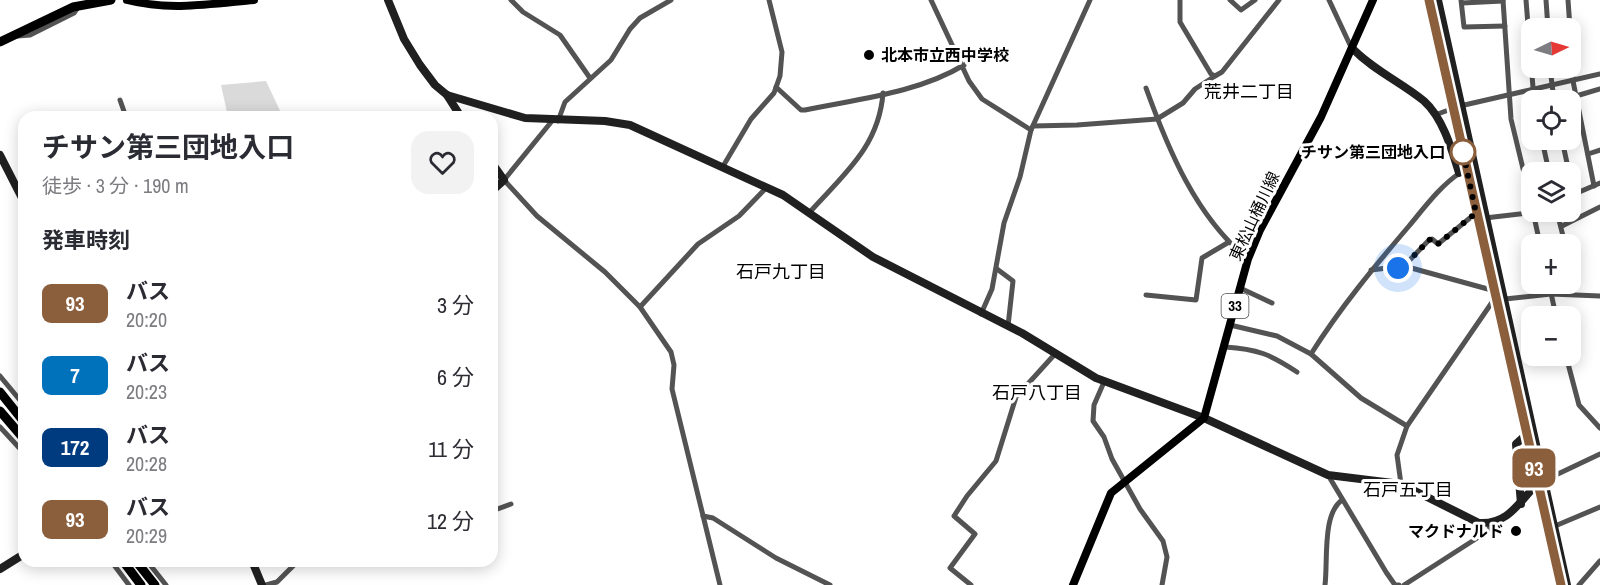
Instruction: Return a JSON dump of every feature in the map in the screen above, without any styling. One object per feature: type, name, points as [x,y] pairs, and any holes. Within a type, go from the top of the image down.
[{"type":"highway","points":[[0,42],[78,6],[111,0]]},
{"type":"highway","points":[[0,394],[18,416]]},
{"type":"highway","points":[[0,411],[18,432]]},
{"type":"highway","points":[[128,567],[141,585]]},
{"type":"highway","points":[[141,567],[155,585]]},
{"type":"main road","points":[[127,0],[156,6],[180,7],[254,0]]},
{"type":"main road","name":"東松山桶川線","points":[[1204,418],[1248,259],[1260,230],[1321,117],[1373,0]]},
{"type":"main road","points":[[1073,585],[1103,507],[1111,493],[1124,480],[1204,418]]},
{"type":"street","points":[[388,0],[404,39],[420,65],[435,85],[447,95],[457,111]]},
{"type":"street","points":[[511,0],[524,12],[560,35],[590,78]]},
{"type":"street","points":[[498,185],[555,121],[565,102],[611,60],[640,18],[671,0]]},
{"type":"street","points":[[722,169],[751,119],[774,93],[776,87],[782,52],[769,0]]},
{"type":"street","points":[[930,0],[964,65],[969,81],[982,99],[1032,128],[1157,119],[1183,102],[1195,89],[1222,72],[1280,0]]},
{"type":"street","points":[[981,314],[997,269],[1004,223],[1032,128],[1090,0]]},
{"type":"street","points":[[1180,0],[1180,22],[1211,74],[1215,76]]},
{"type":"street","points":[[1230,0],[1241,10],[1255,0]]},
{"type":"street","points":[[1329,0],[1338,23],[1352,48],[1364,61],[1425,102],[1434,114],[1463,172],[1503,289],[1561,585]]},
{"type":"street","points":[[1311,354],[1333,320],[1371,270],[1463,172],[1457,107],[1429,0]]},
{"type":"street","points":[[1438,0],[1494,295],[1527,434],[1555,526],[1567,585]]},
{"type":"street","points":[[1505,26],[1464,27],[1461,2],[1503,0],[1505,26],[1510,95],[1511,119],[1521,162]]},
{"type":"street","points":[[1526,0],[1531,90],[1600,74]]},
{"type":"street","points":[[1546,0],[1547,18]]},
{"type":"street","points":[[1568,0],[1569,18]]},
{"type":"street","points":[[776,87],[801,110],[805,110],[883,93],[950,73],[964,65]]},
{"type":"street","points":[[1551,78],[1552,90]]},
{"type":"street","points":[[1573,78],[1575,90]]},
{"type":"street","points":[[1146,88],[1157,119],[1189,185],[1219,232],[1248,259]]},
{"type":"street","points":[[1581,95],[1600,89]]},
{"type":"street","points":[[1434,114],[1521,92]]},
{"type":"street","points":[[809,213],[866,150],[882,108],[883,93]]},
{"type":"street","points":[[447,95],[525,118],[555,121],[605,121],[630,125],[767,188],[809,213],[873,257],[1008,326],[1104,382],[1204,418],[1328,475],[1401,484],[1479,523],[1491,524],[1512,513],[1541,482],[1600,454]]},
{"type":"street","points":[[120,100],[124,111]]},
{"type":"street","points":[[1581,120],[1594,186]]},
{"type":"street","points":[[1588,154],[1600,150]]},
{"type":"street","points":[[0,155],[18,190]]},
{"type":"street","points":[[498,172],[537,216],[605,272],[640,307],[671,352],[674,365],[672,389],[720,585]]},
{"type":"street","points":[[1581,192],[1600,183]]},
{"type":"street","points":[[640,307],[698,244],[740,216],[767,188]]},
{"type":"street","points":[[1562,226],[1600,207]]},
{"type":"street","points":[[1404,266],[1429,240],[1432,239],[1438,244],[1480,217],[1521,212]]},
{"type":"street","points":[[1561,222],[1563,234]]},
{"type":"street","points":[[1146,295],[1197,300],[1202,258],[1229,242]]},
{"type":"street","points":[[1371,270],[1404,266],[1494,295]]},
{"type":"street","points":[[997,269],[1013,281],[1008,326]]},
{"type":"street","points":[[1240,288],[1272,303]]},
{"type":"street","points":[[1401,484],[1397,455],[1407,426],[1494,295],[1503,289]]},
{"type":"street","points":[[1505,299],[1551,294],[1600,296]]},
{"type":"street","points":[[1551,294],[1554,306]]},
{"type":"street","points":[[1230,325],[1277,336],[1311,354],[1361,398],[1407,426]]},
{"type":"street","points":[[1225,347],[1255,349],[1272,356],[1297,372]]},
{"type":"street","points":[[971,585],[950,568],[975,534],[954,516],[967,496],[996,461],[1016,397],[1055,354]]},
{"type":"street","points":[[1569,366],[1579,405],[1600,428]]},
{"type":"street","points":[[0,376],[18,398]]},
{"type":"street","points":[[1104,382],[1094,405],[1093,421],[1104,437],[1112,459],[1140,508],[1163,541],[1167,556],[1162,585]]},
{"type":"street","points":[[0,427],[18,446]]},
{"type":"street","points":[[1521,504],[1516,444],[1527,434]]},
{"type":"street","points":[[1328,475],[1391,578],[1399,585]]},
{"type":"street","points":[[1325,585],[1329,519],[1333,506],[1342,500]]},
{"type":"street","points":[[498,509],[511,504]]},
{"type":"street","points":[[1555,526],[1600,507]]},
{"type":"street","points":[[703,516],[713,518],[776,558],[830,585]]},
{"type":"street","points":[[1404,585],[1488,531],[1491,524]]},
{"type":"street","points":[[0,569],[18,558]]},
{"type":"street","points":[[1579,585],[1600,561]]},
{"type":"street","points":[[116,567],[129,585]]},
{"type":"street","points":[[152,567],[166,585]]},
{"type":"street","points":[[255,567],[264,585],[277,582],[292,567]]},
{"type":"street","points":[[1416,578],[1419,585]]},
{"type":"shaded area","points":[[266,81],[280,111],[227,111],[221,85]]},
{"type":"bus line","name":"93","points":[[1429,0],[1561,585]]},
{"type":"place","name":"北本市立西中学校","points":[[869,55]]},
{"type":"place","name":"チサン第三団地入口","points":[[1463,152]]},
{"type":"place","name":"マクドナルド","points":[[1516,531]]},
{"type":"district","name":"荒井二丁目","points":[[1249,92]]},
{"type":"district","name":"石戸九丁目","points":[[781,272]]},
{"type":"district","name":"石戸八丁目","points":[[1037,393]]},
{"type":"district","name":"石戸五丁目","points":[[1408,490]]},
{"type":"route","points":[[1398,268],[1404,266],[1429,240],[1432,239],[1438,244],[1476,213],[1462,150],[1463,152]]}]
